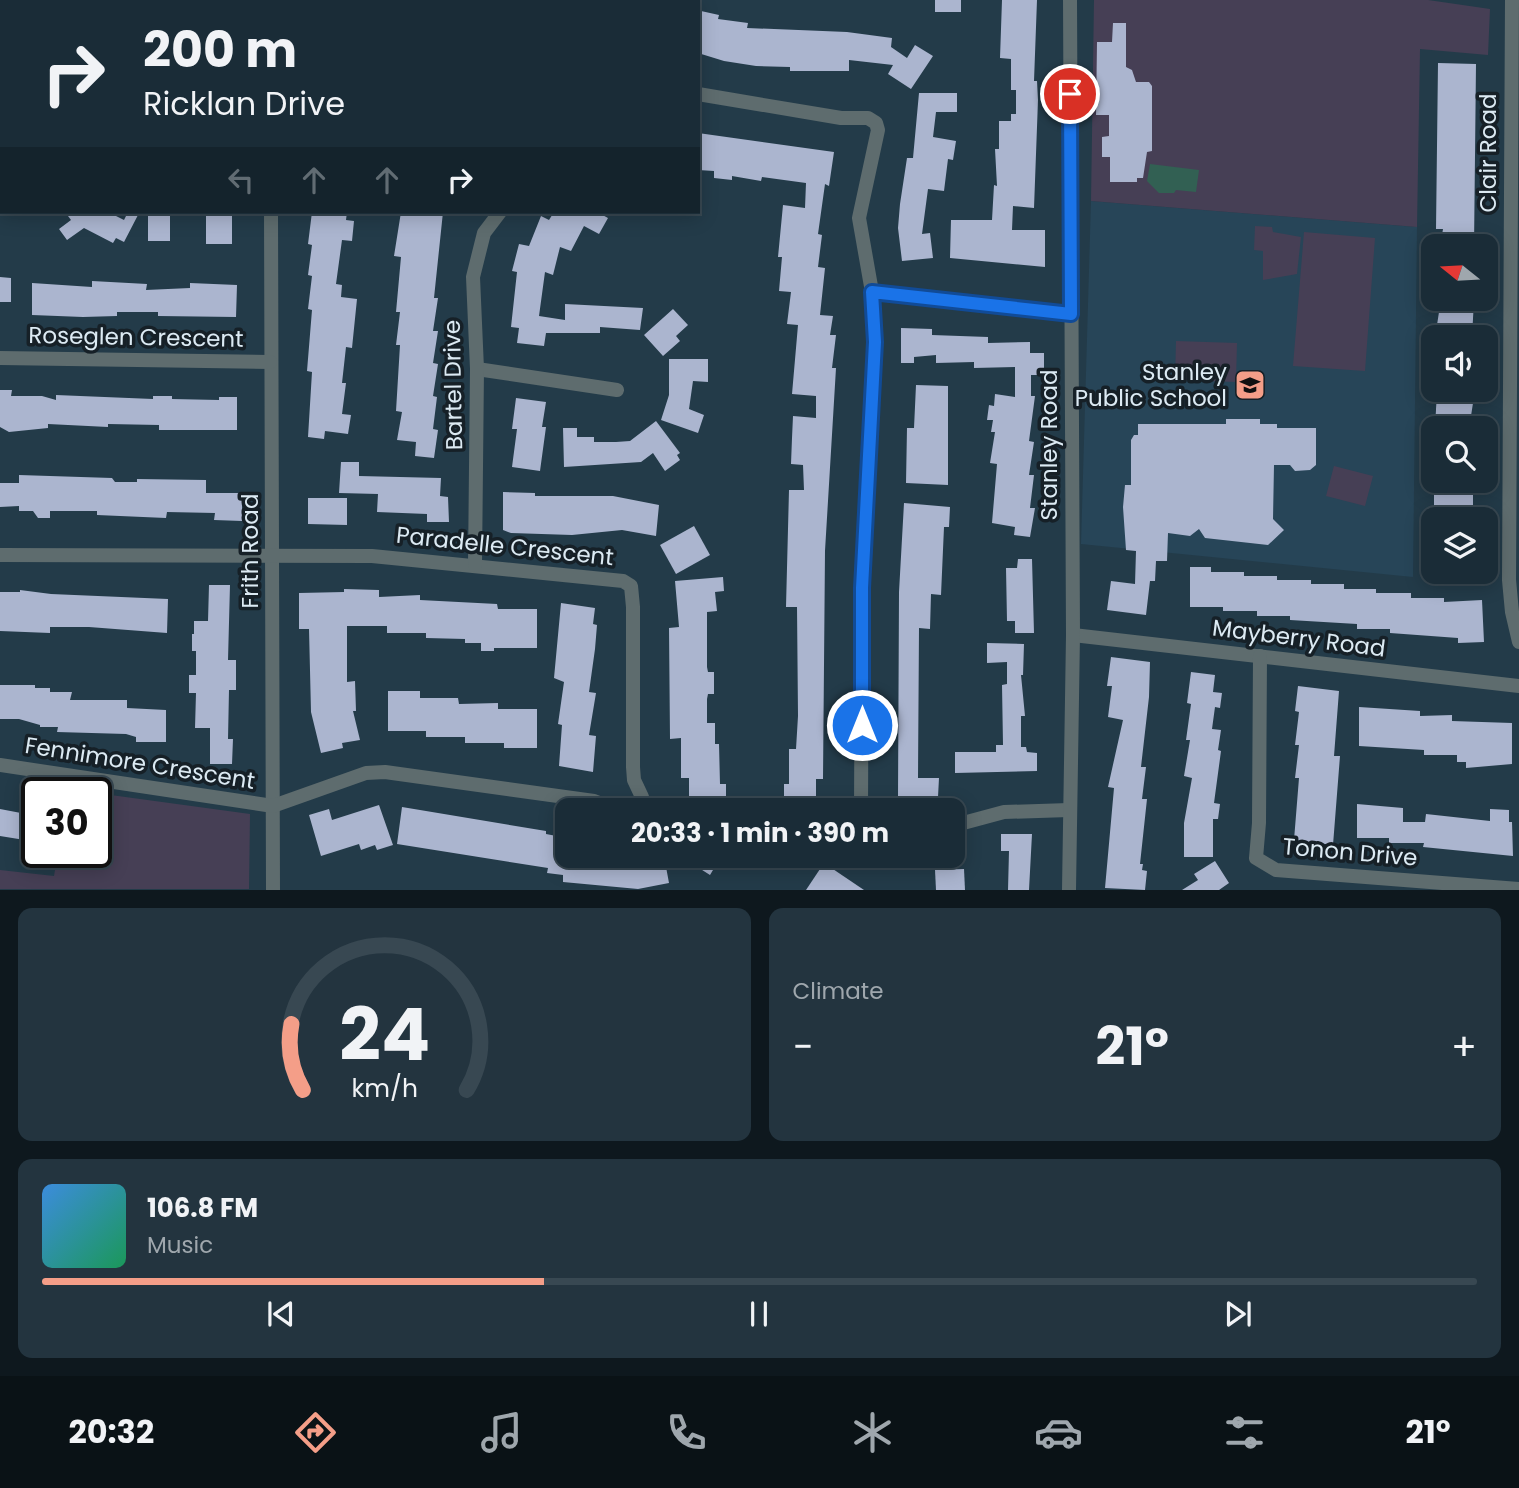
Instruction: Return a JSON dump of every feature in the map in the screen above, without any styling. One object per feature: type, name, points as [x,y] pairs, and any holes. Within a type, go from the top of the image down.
[{"type":"street","name":"Stanley Road","points":[[1069,890],[1073,635],[1070,0]]},
{"type":"street","name":"Clair Road","points":[[1512,0],[1509,580],[1512,612],[1519,642]]},
{"type":"street","points":[[700,94],[841,118],[868,118],[876,123],[877,139],[860,201],[859,218],[872,292],[875,342],[862,588],[861,798]]},
{"type":"street","name":"Frith Road","points":[[271,214],[273,890]]},
{"type":"street","name":"Bartel Drive","points":[[475,565],[478,369],[473,277],[484,233],[498,214]]},
{"type":"street","points":[[872,292],[1071,314]]},
{"type":"street","name":"Roseglen Crescent","points":[[0,358],[270,362]]},
{"type":"street","points":[[478,369],[617,390]]},
{"type":"street","points":[[0,555],[273,557]]},
{"type":"street","name":"Paradelle Crescent","points":[[273,557],[372,556],[623,581],[631,586],[633,767],[634,780],[642,798]]},
{"type":"street","name":"Mayberry Road","points":[[1073,635],[1519,686]]},
{"type":"street","name":"Tonon Drive","points":[[1260,656],[1259,823],[1256,858],[1276,870],[1519,889]]},
{"type":"street","name":"Fennimore Crescent","points":[[0,765],[273,806]]},
{"type":"street","points":[[273,806],[366,773],[385,772],[572,798]]},
{"type":"street","points":[[965,822],[1003,812],[1069,810]]},
{"type":"shaded area","points":[[1094,0],[1428,0],[1490,9],[1488,55],[1420,49],[1417,227],[1091,201]]},
{"type":"shaded area","points":[[1150,164],[1199,170],[1196,192],[1176,190],[1174,193],[1159,193],[1147,181]]},
{"type":"shaded area","name":"Stanley Public School","points":[[1091,201],[1417,227],[1413,577],[1081,544]]},
{"type":"shaded area","points":[[1255,226],[1272,227],[1273,232],[1301,237],[1297,274],[1263,280],[1263,251],[1254,250]]},
{"type":"shaded area","points":[[1304,232],[1375,238],[1365,371],[1293,366]]},
{"type":"shaded area","points":[[1176,341],[1237,343],[1236,382],[1175,380]]},
{"type":"shaded area","points":[[1334,466],[1373,476],[1365,506],[1326,496]]},
{"type":"shaded area","points":[[112,795],[250,814],[249,889],[0,889],[0,870],[54,876],[55,868],[112,868]]},
{"type":"building","points":[[935,0],[961,0],[961,12],[935,12]]},
{"type":"building","points":[[1002,0],[1037,0],[1034,81],[1037,81],[1038,100],[1034,208],[1013,206],[1012,230],[1045,230],[1045,267],[950,258],[951,220],[992,220],[994,185],[997,186],[995,149],[999,149],[999,121],[1011,121],[1011,114],[1016,114],[1016,90],[1011,90],[1011,59],[1000,58]]},
{"type":"building","points":[[701,11],[719,15],[718,19],[748,23],[747,28],[847,32],[892,38],[891,47],[907,58],[915,45],[933,56],[911,89],[888,74],[893,65],[849,60],[849,71],[790,71],[790,67],[724,61],[700,54]]},
{"type":"building","points":[[1113,23],[1126,23],[1126,67],[1132,70],[1136,82],[1149,82],[1152,86],[1152,151],[1147,152],[1143,178],[1137,178],[1137,182],[1110,182],[1110,157],[1102,157],[1102,137],[1109,136],[1109,115],[1096,115],[1097,42],[1112,42]]},
{"type":"building","points":[[1438,63],[1476,64],[1474,234],[1442,234],[1443,229],[1436,229]]},
{"type":"building","points":[[919,93],[957,93],[957,112],[936,112],[933,137],[956,141],[953,160],[948,159],[944,191],[928,189],[922,234],[930,233],[933,258],[902,261],[898,228],[900,204],[907,158],[913,158]]},
{"type":"building","points":[[700,133],[834,152],[829,186],[825,184],[818,234],[822,235],[818,267],[825,268],[820,315],[833,316],[830,335],[836,335],[832,368],[836,368],[825,551],[823,779],[816,779],[816,798],[784,798],[784,784],[789,784],[789,749],[796,749],[798,716],[797,607],[786,607],[789,490],[804,490],[803,465],[791,464],[793,416],[816,418],[816,396],[792,394],[798,325],[787,324],[791,292],[779,291],[782,257],[778,257],[783,205],[805,208],[806,183],[762,177],[761,181],[732,176],[732,180],[714,178],[714,171],[700,170]]},
{"type":"building","points":[[66,214],[112,214],[124,220],[127,214],[138,215],[124,242],[116,238],[113,243],[84,228],[67,240],[59,229],[71,220]]},
{"type":"building","points":[[206,214],[232,214],[232,244],[206,244]]},
{"type":"building","points":[[312,214],[347,214],[346,220],[354,221],[352,241],[342,240],[336,284],[342,285],[341,297],[357,299],[352,348],[346,347],[342,383],[346,383],[342,414],[351,415],[348,434],[325,431],[324,439],[308,437],[312,372],[307,371],[312,310],[308,309],[312,276],[308,275],[312,245],[308,244]]},
{"type":"building","points":[[401,214],[443,214],[434,298],[438,298],[433,331],[438,331],[433,363],[438,364],[433,396],[437,397],[433,429],[438,430],[434,458],[415,456],[416,442],[397,440],[402,412],[396,411],[400,345],[396,345],[400,312],[396,312],[401,257],[394,256]]},
{"type":"building","points":[[553,214],[601,214],[608,218],[599,234],[584,226],[571,251],[560,247],[553,275],[545,272],[539,316],[565,320],[565,304],[643,308],[640,330],[600,327],[600,333],[546,333],[544,346],[517,343],[519,328],[511,327],[517,272],[512,271],[519,244],[529,246],[541,216],[549,220]]},
{"type":"building","points":[[148,215],[170,215],[170,241],[148,241]]},
{"type":"building","points":[[0,277],[11,278],[11,302],[0,302]]},
{"type":"building","points":[[92,281],[147,284],[146,290],[190,288],[190,283],[237,285],[236,317],[158,316],[158,312],[117,312],[117,316],[83,317],[32,315],[32,283],[92,287]]},
{"type":"building","points":[[673,309],[688,325],[676,336],[680,341],[663,356],[644,335]]},
{"type":"building","points":[[1439,312],[1473,312],[1473,325],[1437,325]]},
{"type":"building","points":[[901,328],[932,329],[932,335],[988,337],[988,343],[1030,342],[1030,353],[1044,353],[1044,375],[1031,375],[1031,396],[1035,396],[1029,441],[1034,442],[1029,475],[1034,475],[1030,508],[1035,508],[1030,537],[1014,535],[1015,527],[992,523],[997,464],[990,463],[995,432],[991,432],[993,420],[987,420],[989,405],[994,406],[995,394],[1015,397],[1015,367],[974,368],[974,362],[936,363],[936,355],[914,357],[914,363],[901,363]]},
{"type":"building","points":[[669,359],[708,359],[708,382],[693,381],[689,409],[704,415],[698,433],[661,420],[669,395]]},
{"type":"building","points":[[916,385],[948,386],[948,485],[906,483],[907,428],[914,428]]},
{"type":"building","points":[[0,390],[12,390],[11,396],[42,396],[56,400],[56,395],[153,399],[153,396],[172,396],[172,399],[219,400],[219,397],[237,397],[237,430],[159,430],[159,425],[108,424],[108,427],[48,424],[48,428],[9,432],[0,427]]},
{"type":"building","points":[[516,398],[546,402],[542,427],[546,427],[540,471],[512,467],[517,429],[512,429]]},
{"type":"building","points":[[1436,402],[1473,402],[1471,416],[1436,416]]},
{"type":"building","points":[[1226,419],[1260,419],[1260,424],[1277,424],[1277,428],[1316,428],[1316,465],[1310,470],[1295,471],[1290,465],[1274,465],[1273,519],[1284,530],[1268,545],[1205,538],[1199,529],[1190,536],[1168,533],[1167,561],[1156,561],[1155,581],[1150,581],[1146,615],[1107,610],[1111,581],[1135,584],[1136,551],[1126,550],[1123,507],[1125,485],[1131,485],[1131,440],[1134,435],[1138,435],[1138,424],[1226,424]]},
{"type":"building","points":[[656,421],[680,453],[677,455],[680,460],[665,471],[653,453],[641,462],[564,467],[563,428],[577,428],[577,437],[594,437],[594,442],[630,441]]},
{"type":"building","points":[[341,462],[359,462],[359,476],[441,478],[440,496],[448,497],[449,522],[427,522],[427,514],[377,512],[378,494],[339,493]]},
{"type":"building","points":[[19,475],[112,478],[115,482],[137,482],[137,479],[206,480],[206,493],[242,493],[242,521],[214,520],[215,513],[167,512],[166,518],[97,515],[97,511],[50,511],[50,518],[38,518],[33,511],[19,511],[19,506],[0,507],[0,483],[19,483]]},
{"type":"building","points":[[503,492],[535,493],[535,496],[613,496],[659,505],[656,536],[622,530],[572,535],[511,533],[503,530]]},
{"type":"building","points":[[1434,493],[1473,493],[1473,507],[1434,507]]},
{"type":"building","points":[[308,498],[347,498],[347,525],[308,524]]},
{"type":"building","points":[[904,503],[950,507],[949,527],[944,527],[941,595],[931,594],[930,629],[919,628],[918,778],[939,778],[938,797],[898,797],[899,592]]},
{"type":"building","points":[[694,526],[710,555],[676,574],[660,545]]},
{"type":"building","points":[[1018,559],[1032,559],[1034,633],[1015,633],[1015,621],[1007,621],[1006,568],[1017,568]]},
{"type":"building","points":[[1190,567],[1211,567],[1211,572],[1244,572],[1244,576],[1277,576],[1277,580],[1311,580],[1311,584],[1344,584],[1344,589],[1376,589],[1376,593],[1411,593],[1411,598],[1444,598],[1444,602],[1482,600],[1484,642],[1458,643],[1458,638],[1390,633],[1390,629],[1357,629],[1357,624],[1290,620],[1290,616],[1257,616],[1257,611],[1223,611],[1223,607],[1190,607]]},
{"type":"building","points":[[723,577],[724,591],[715,592],[717,611],[707,612],[707,667],[708,672],[714,672],[714,694],[708,694],[707,723],[715,723],[715,744],[719,744],[720,784],[726,784],[726,798],[689,798],[689,778],[681,778],[681,738],[670,739],[669,628],[679,627],[675,581]]},
{"type":"building","points":[[209,585],[230,585],[228,660],[236,660],[236,690],[229,690],[228,739],[233,739],[232,764],[210,764],[210,728],[195,728],[196,693],[189,693],[189,675],[196,675],[196,651],[192,651],[194,621],[208,621]]},
{"type":"building","points":[[344,589],[379,590],[379,597],[420,595],[420,600],[497,604],[498,609],[537,609],[537,648],[494,648],[494,651],[481,651],[481,643],[465,643],[465,639],[426,638],[426,633],[387,633],[387,626],[347,626],[347,682],[355,681],[356,711],[353,711],[360,740],[342,743],[343,748],[321,753],[311,712],[309,629],[299,629],[299,593],[344,592]]},
{"type":"building","points":[[20,590],[51,594],[168,599],[167,633],[89,627],[50,627],[50,633],[0,631],[0,592]]},
{"type":"building","points":[[561,603],[595,608],[593,624],[597,625],[589,692],[596,693],[589,735],[596,736],[593,772],[559,766],[562,725],[558,724],[564,682],[554,678]]},
{"type":"building","points":[[987,643],[1024,644],[1021,675],[1025,716],[1021,716],[1021,747],[1026,747],[1027,752],[1037,753],[1037,771],[955,773],[955,752],[996,752],[996,745],[1003,745],[1002,685],[1007,684],[1007,662],[987,663]]},
{"type":"building","points":[[1111,657],[1150,662],[1141,767],[1146,767],[1142,799],[1147,799],[1140,864],[1143,864],[1142,870],[1147,871],[1145,890],[1105,888],[1114,788],[1108,787],[1123,720],[1108,717],[1112,686],[1107,686]]},
{"type":"building","points":[[1191,672],[1215,675],[1213,692],[1222,693],[1220,708],[1215,707],[1212,729],[1221,730],[1214,803],[1220,804],[1218,819],[1213,819],[1213,857],[1184,857],[1184,823],[1192,778],[1184,776],[1190,740],[1186,740],[1191,704],[1187,703]]},
{"type":"building","points":[[0,685],[35,685],[35,688],[50,688],[50,692],[72,692],[70,700],[127,700],[127,708],[166,710],[166,742],[136,742],[136,737],[126,734],[57,732],[58,727],[40,727],[19,719],[0,719]]},
{"type":"building","points":[[1298,686],[1339,691],[1334,756],[1340,756],[1333,845],[1294,840],[1299,778],[1295,778],[1299,745],[1295,745],[1299,712],[1295,711]]},
{"type":"building","points":[[388,691],[420,691],[420,698],[458,698],[459,704],[498,703],[498,709],[537,709],[537,748],[504,748],[504,743],[465,743],[465,737],[426,737],[426,731],[388,731]]},
{"type":"building","points":[[1359,707],[1420,711],[1420,716],[1452,715],[1452,721],[1512,723],[1512,764],[1466,768],[1466,762],[1457,762],[1457,755],[1424,755],[1424,750],[1359,746]]},
{"type":"building","points":[[1357,804],[1403,808],[1403,822],[1425,822],[1426,814],[1490,821],[1490,809],[1509,810],[1513,856],[1423,847],[1424,843],[1389,843],[1389,838],[1357,838]]},
{"type":"building","points":[[379,805],[393,845],[377,850],[375,845],[361,850],[359,844],[321,856],[309,815],[329,809],[332,820]]},
{"type":"building","points":[[402,807],[546,831],[546,834],[555,836],[555,868],[666,868],[669,883],[638,889],[563,882],[563,875],[547,873],[548,868],[397,844]]},
{"type":"building","points":[[0,809],[21,813],[21,839],[0,836]]},
{"type":"building","points":[[1001,834],[1032,834],[1029,890],[1008,890],[1009,851],[1001,851]]},
{"type":"building","points":[[1215,861],[1229,883],[1219,890],[1182,890],[1198,880],[1194,874]]},
{"type":"building","points":[[699,868],[714,868],[710,875]]},
{"type":"building","points":[[821,868],[831,868],[864,890],[806,890]]},
{"type":"building","points":[[964,869],[965,890],[936,890],[935,870]]},
{"type":"place","name":"Stanley Public School","points":[[1250,385]]},
{"type":"route","points":[[862,725],[862,588],[875,342],[872,292],[1071,314],[1070,94]]}]
